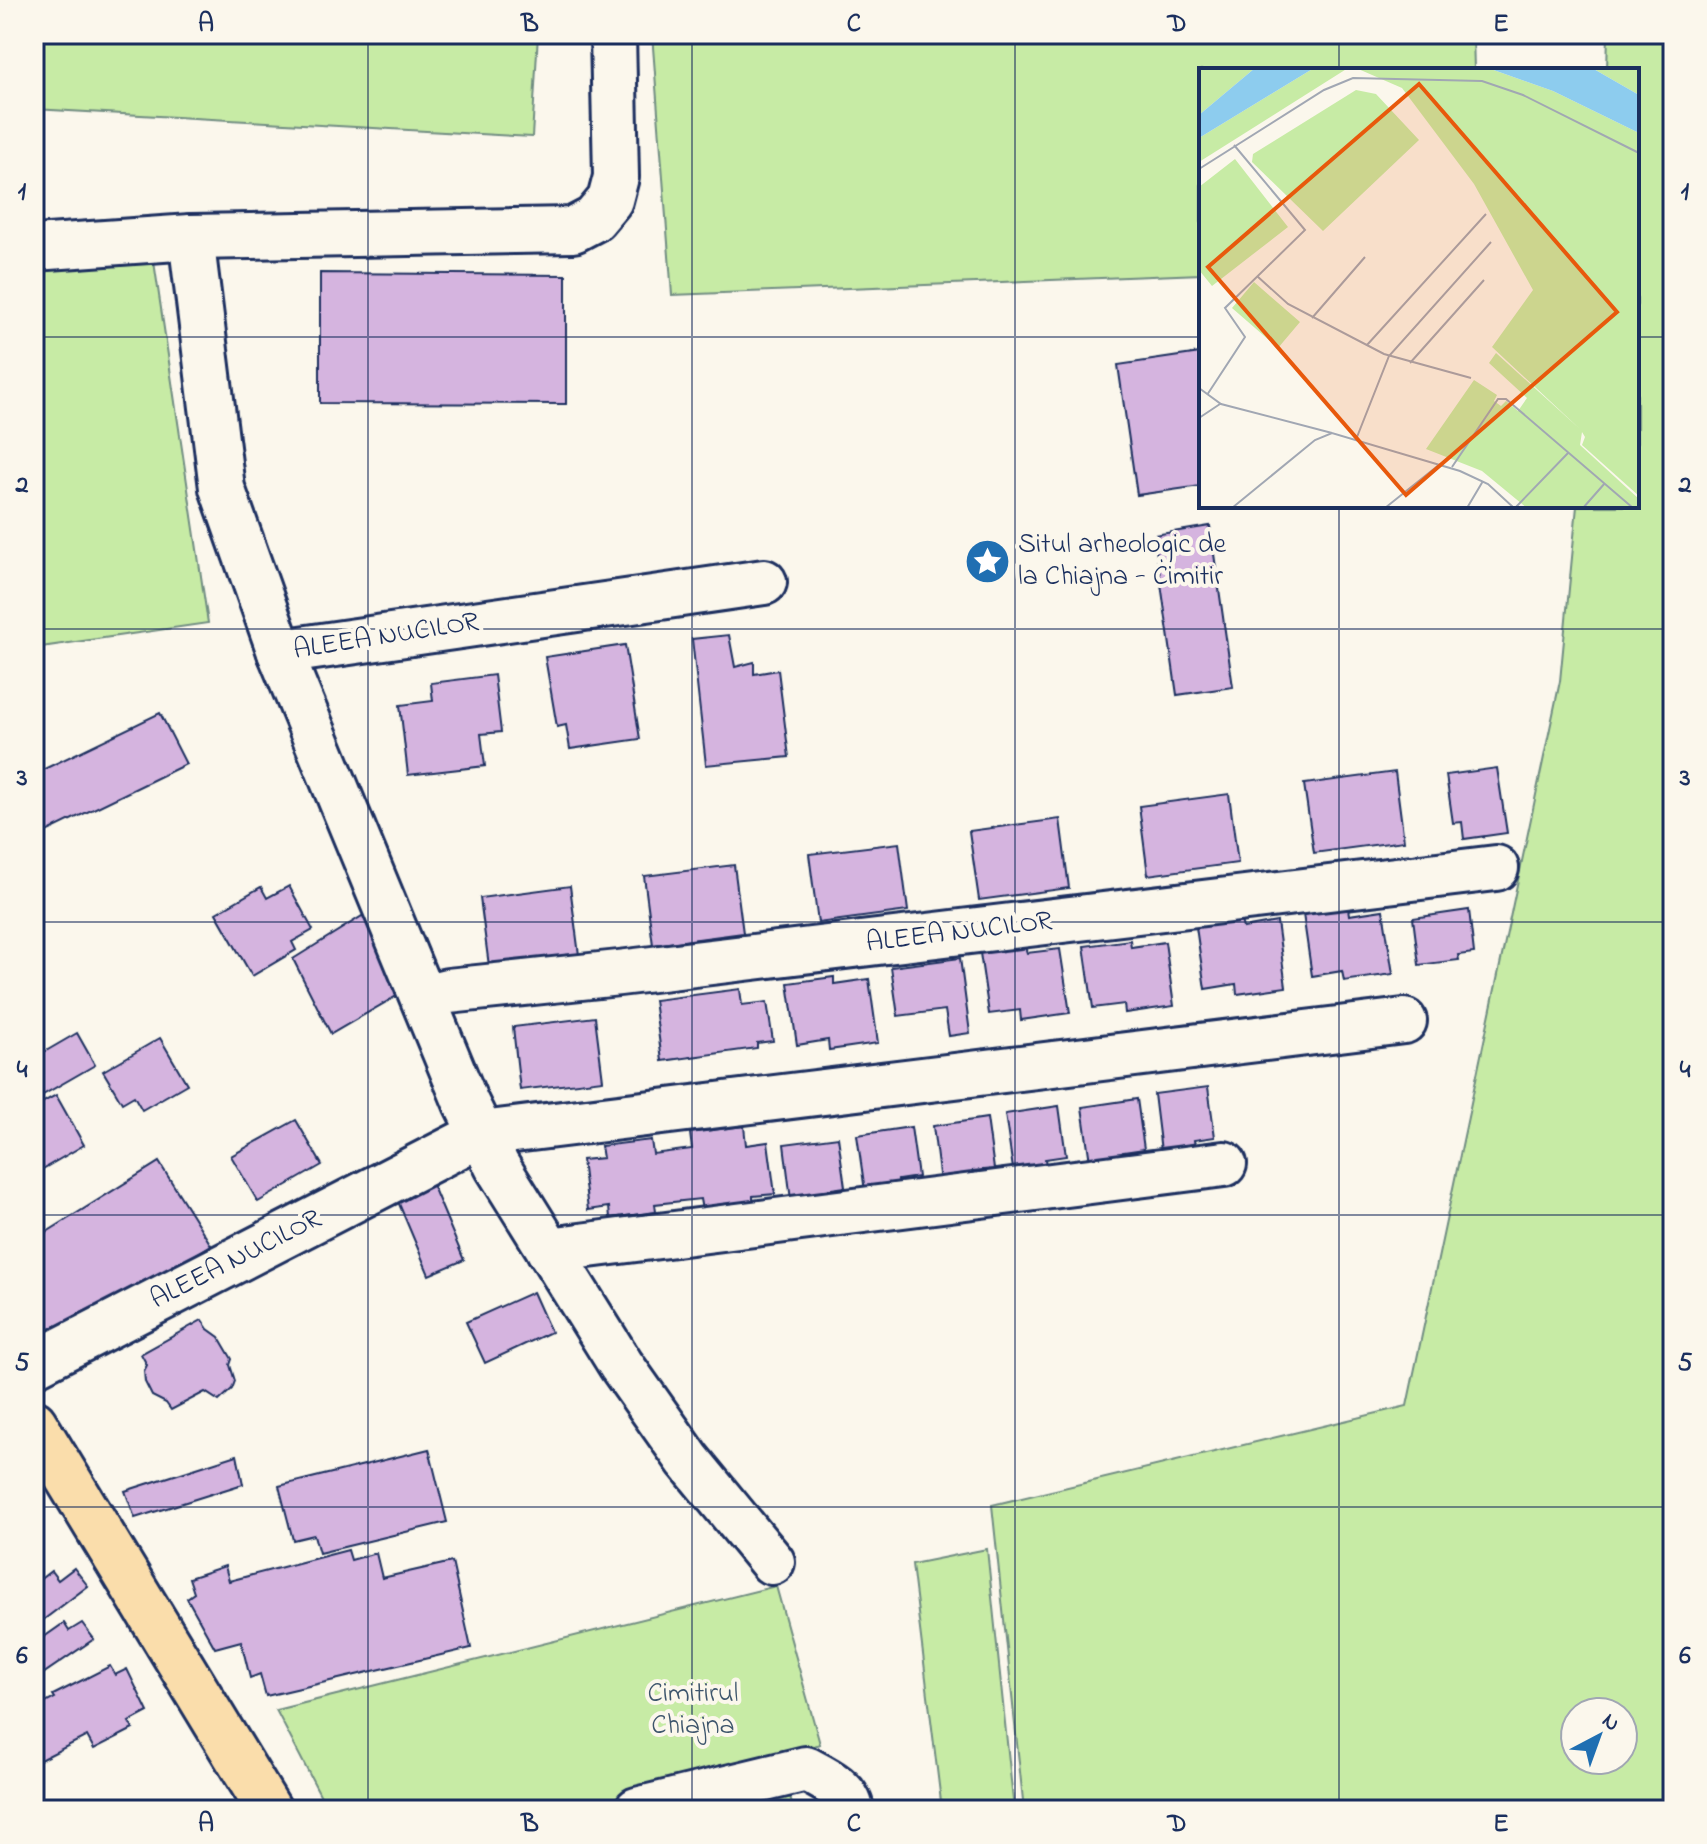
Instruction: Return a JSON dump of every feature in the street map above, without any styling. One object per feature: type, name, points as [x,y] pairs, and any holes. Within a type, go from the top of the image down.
[{"type":"main road","points":[[34,1423],[269,1810]]},
{"type":"street","points":[[34,248],[191,237],[573,230],[594,219],[610,200],[616,177],[613,34]]},
{"type":"street","points":[[191,237],[222,488],[280,652]]},
{"type":"street","name":"ALEEA NUCILOR","points":[[764,582],[280,652],[423,997],[497,1166],[621,1365],[688,1460],[772,1562]]},
{"type":"street","name":"ALEEA NUCILOR","points":[[423,997],[448,991],[634,972],[1496,868]]},
{"type":"street","name":"ALEEA NUCILOR","points":[[34,1364],[481,1134],[1404,1021]]},
{"type":"street","points":[[549,1250],[1224,1164]]},
{"type":"street","points":[[637,1810],[806,1769],[829,1781],[850,1800],[851,1810]]},
{"type":"green space","points":[[34,34],[538,34],[532,137],[34,109]]},
{"type":"green space","points":[[652,34],[1473,34],[1474,68],[1199,68],[1199,274],[672,295]]},
{"type":"green space","points":[[1608,34],[1673,34],[1673,1810],[1024,1810],[992,1505],[1407,1406],[1560,681],[1577,508],[1639,508],[1639,68],[1607,68]]},
{"type":"green space","points":[[153,255],[208,623],[34,648],[34,273]]},
{"type":"green space","points":[[987,1549],[1014,1810],[942,1810],[912,1564]]},
{"type":"green space","name":"Cimitirul Chiajna","points":[[776,1586],[820,1744],[782,1757],[793,1810],[328,1810],[276,1710]]},
{"type":"building","points":[[320,273],[566,275],[566,404],[320,403]]},
{"type":"building","points":[[1199,353],[1199,486],[1137,495],[1118,365]]},
{"type":"building","points":[[1210,526],[1233,687],[1177,695],[1154,535]]},
{"type":"building","points":[[729,635],[735,667],[754,662],[754,674],[778,670],[789,757],[706,765],[692,639]]},
{"type":"building","points":[[625,645],[640,739],[570,749],[566,725],[557,727],[545,657]]},
{"type":"building","points":[[494,675],[501,732],[481,734],[485,766],[408,775],[400,705],[433,701],[431,683]]},
{"type":"building","points":[[160,713],[186,764],[34,838],[34,774]]},
{"type":"building","points":[[1497,768],[1507,833],[1464,839],[1462,822],[1453,823],[1446,775]]},
{"type":"building","points":[[1395,772],[1404,841],[1314,853],[1304,784]]},
{"type":"building","points":[[1229,794],[1238,863],[1148,875],[1139,806]]},
{"type":"building","points":[[1060,819],[1069,888],[979,900],[969,831]]},
{"type":"building","points":[[899,843],[908,911],[818,923],[809,854]]},
{"type":"building","points":[[734,865],[743,933],[653,945],[644,876]]},
{"type":"building","points":[[289,886],[313,930],[292,942],[296,950],[252,976],[216,913],[261,887],[267,898]]},
{"type":"building","points":[[570,886],[579,955],[489,966],[480,898]]},
{"type":"building","points":[[375,908],[412,987],[331,1034],[293,959]]},
{"type":"building","points":[[1348,908],[1349,915],[1383,910],[1393,974],[1344,981],[1342,971],[1312,976],[1303,914]]},
{"type":"building","points":[[1469,910],[1474,953],[1458,955],[1459,960],[1419,965],[1413,918]]},
{"type":"building","points":[[1241,921],[1243,928],[1277,922],[1286,987],[1237,994],[1236,984],[1205,989],[1196,927]]},
{"type":"building","points":[[1130,940],[1131,947],[1165,942],[1174,1006],[1125,1013],[1124,1004],[1093,1008],[1084,946]]},
{"type":"building","points":[[1025,947],[1027,953],[1060,949],[1070,1013],[1021,1020],[1020,1010],[989,1014],[980,953]]},
{"type":"building","points":[[960,958],[970,1033],[949,1036],[945,1010],[898,1016],[891,967]]},
{"type":"building","points":[[834,977],[834,984],[869,979],[878,1043],[829,1050],[828,1040],[797,1045],[788,983]]},
{"type":"building","points":[[740,989],[742,1005],[767,1002],[773,1041],[757,1043],[757,1048],[662,1061],[654,1000]]},
{"type":"building","points":[[595,1017],[603,1080],[520,1090],[513,1027]]},
{"type":"building","points":[[77,1033],[95,1065],[34,1100],[34,1058]]},
{"type":"building","points":[[160,1038],[187,1084],[142,1110],[134,1096],[122,1103],[103,1071]]},
{"type":"building","points":[[1208,1087],[1215,1137],[1194,1140],[1195,1146],[1161,1151],[1154,1094]]},
{"type":"building","points":[[56,1095],[84,1145],[34,1174],[34,1107]]},
{"type":"building","points":[[1137,1099],[1144,1149],[1123,1152],[1124,1158],[1090,1162],[1082,1107]]},
{"type":"building","points":[[1059,1106],[1066,1156],[1045,1159],[1046,1165],[1013,1169],[1005,1114]]},
{"type":"building","points":[[987,1118],[994,1169],[973,1171],[974,1178],[940,1182],[933,1126]]},
{"type":"building","points":[[296,1120],[322,1165],[258,1202],[231,1156]]},
{"type":"building","points":[[744,1126],[746,1145],[768,1142],[775,1194],[753,1196],[753,1204],[702,1210],[700,1199],[655,1204],[656,1212],[610,1218],[609,1207],[588,1210],[582,1160],[603,1158],[601,1146],[651,1140],[653,1154],[692,1149],[690,1133]]},
{"type":"building","points":[[911,1127],[918,1177],[898,1180],[899,1186],[865,1191],[857,1135]]},
{"type":"building","points":[[838,1137],[845,1187],[824,1190],[825,1196],[791,1200],[784,1144]]},
{"type":"building","points":[[159,1162],[211,1245],[55,1341],[34,1307],[34,1240]]},
{"type":"building","points":[[432,1184],[464,1260],[429,1275],[397,1199]]},
{"type":"building","points":[[533,1292],[551,1332],[485,1363],[466,1322]]},
{"type":"building","points":[[202,1320],[219,1337],[232,1359],[230,1365],[235,1381],[232,1389],[219,1401],[205,1392],[171,1410],[166,1403],[152,1396],[145,1382],[147,1365],[141,1354]]},
{"type":"building","points":[[429,1449],[447,1522],[319,1553],[314,1535],[293,1540],[279,1486]]},
{"type":"building","points":[[237,1455],[243,1484],[135,1518],[125,1491]]},
{"type":"building","points":[[348,1550],[351,1560],[376,1553],[382,1578],[452,1562],[471,1648],[266,1696],[260,1674],[250,1678],[241,1641],[215,1648],[187,1598],[194,1593],[189,1578],[225,1566],[229,1581]]},
{"type":"building","points":[[74,1568],[88,1586],[34,1627],[34,1584],[51,1571],[58,1580]]},
{"type":"building","points":[[64,1623],[69,1631],[82,1623],[94,1639],[34,1680],[34,1644]]},
{"type":"building","points":[[110,1666],[115,1675],[127,1669],[148,1712],[129,1722],[133,1729],[94,1749],[87,1736],[34,1763],[34,1709],[55,1698],[53,1695]]},
{"type":"place","name":"Situl arheologic de la Chiajna - Cimitir","points":[[987,561]]}]
